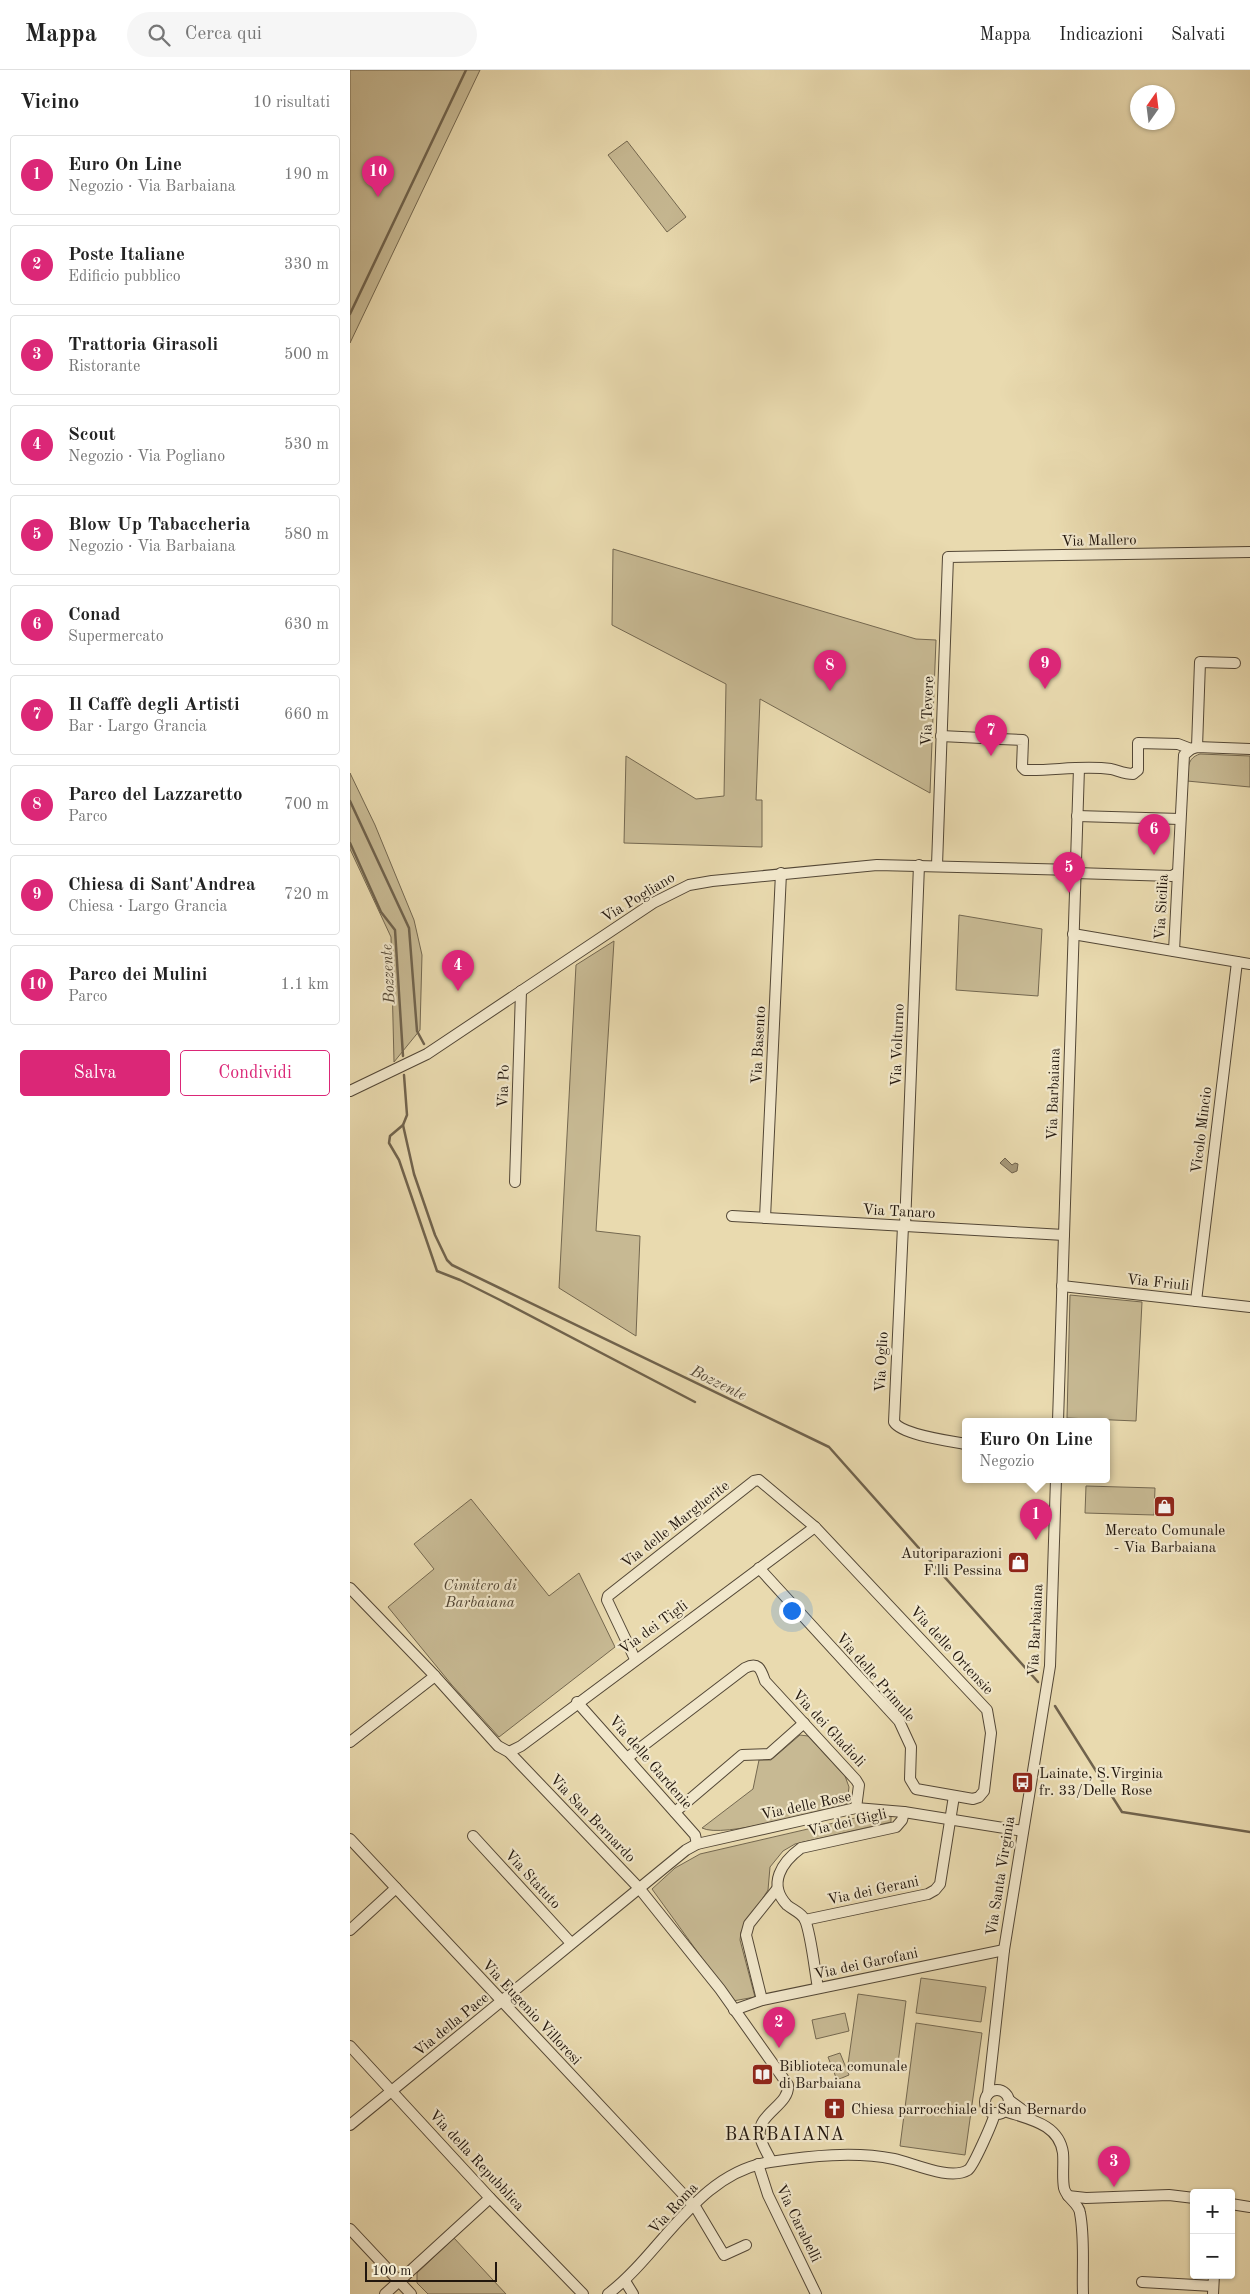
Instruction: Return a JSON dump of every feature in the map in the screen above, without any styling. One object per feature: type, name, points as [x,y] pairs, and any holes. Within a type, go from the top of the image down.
[{"type":"street","name":"Via Mallero","points":[[948,557],[1250,552]]},
{"type":"street","name":"Via Tevere","points":[[937,865],[948,557]]},
{"type":"street","name":"Via Sicilia","points":[[1174,951],[1176,873],[1183,758],[1194,748],[1200,662],[1235,663]]},
{"type":"street","points":[[942,736],[982,738]]},
{"type":"street","points":[[1000,739],[1022,740],[1022,765],[1024,769],[1112,769],[1123,774],[1133,774],[1138,770],[1138,742],[1178,744],[1194,748],[1250,749]]},
{"type":"street","name":"Via Barbaiana","points":[[1058,1418],[1080,768]]},
{"type":"street","points":[[1078,816],[1180,819]]},
{"type":"street","name":"Via Pogliano","points":[[350,1091],[427,1054],[671,892],[700,882],[877,865],[937,865],[1172,876],[1176,873]]},
{"type":"street","name":"Via Volturno","points":[[904,1226],[919,865]]},
{"type":"street","name":"Via Basento","points":[[766,1218],[781,873]]},
{"type":"street","points":[[1073,934],[1250,964]]},
{"type":"street","name":"Vicolo Mincio","points":[[1196,1301],[1237,962]]},
{"type":"street","name":"Via Po","points":[[515,1182],[521,991]]},
{"type":"street","name":"Via Tanaro","points":[[732,1216],[1064,1235]]},
{"type":"street","name":"Via Oglio","points":[[904,1226],[894,1422],[896,1426],[907,1431],[962,1443]]},
{"type":"street","name":"Via Friuli","points":[[1062,1286],[1250,1307]]},
{"type":"street","name":"Via delle Margherite","points":[[635,1659],[607,1600],[608,1596],[754,1481],[763,1482],[815,1526]]},
{"type":"street","name":"Via Barbaiana","points":[[1046,1692],[1050,1666],[1056,1483]]},
{"type":"street","name":"Via dei Tigli","points":[[509,1752],[521,1746],[577,1702],[815,1526]]},
{"type":"street","name":"Via delle Ortensie","points":[[815,1526],[979,1700],[986,1710],[991,1733],[984,1791],[980,1797],[974,1800],[954,1796]]},
{"type":"street","name":"Via delle Primule","points":[[759,1568],[899,1721],[911,1747],[912,1785],[921,1792],[954,1796]]},
{"type":"street","name":"Via San Bernardo","points":[[350,1588],[435,1676],[498,1746],[509,1752],[639,1888],[734,2010],[788,2085],[788,2090],[765,2117],[759,2133],[771,2161]]},
{"type":"street","name":"Via dei Gladioli","points":[[627,1758],[751,1664],[759,1666],[765,1681],[856,1780],[859,1785],[856,1808]]},
{"type":"street","points":[[350,1742],[435,1676]]},
{"type":"street","name":"Via Santa Virginia","points":[[988,2094],[1004,1950],[1046,1692]]},
{"type":"street","name":"Via delle Gardenie","points":[[577,1702],[695,1835],[697,1844]]},
{"type":"street","points":[[675,1812],[742,1755],[769,1754],[804,1723]]},
{"type":"street","points":[[950,1820],[954,1796]]},
{"type":"street","name":"Via delle Rose","points":[[639,1888],[686,1850],[697,1844],[856,1808],[904,1812],[1023,1831]]},
{"type":"street","name":"Via dei Gigli","points":[[777,1889],[778,1877],[782,1866],[790,1856],[801,1848],[896,1827],[902,1820],[904,1812]]},
{"type":"street","name":"Via dei Gerani","points":[[805,1920],[928,1894],[936,1890],[940,1884],[950,1820]]},
{"type":"street","name":"Via Statuto","points":[[473,1836],[571,1943]]},
{"type":"street","name":"Via Eugenio Villoresi","points":[[350,1839],[693,2206],[724,2255],[746,2245]]},
{"type":"street","points":[[350,1930],[396,1888]]},
{"type":"street","name":"Via della Pace","points":[[350,2125],[639,1888]]},
{"type":"street","points":[[762,2000],[746,1935],[750,1924],[777,1889],[789,1907],[805,1920],[818,1988]]},
{"type":"street","name":"Via dei Garofani","points":[[734,2010],[762,2000],[1004,1950]]},
{"type":"street","name":"Via della Repubblica","points":[[350,2046],[393,2090],[490,2198],[583,2294]]},
{"type":"street","name":"Via Santa Virginia","points":[[992,2065],[1003,2091]]},
{"type":"street","points":[[1026,2116],[1021,2117],[1000,2112],[986,2106],[988,2094],[995,2090],[1003,2091],[1009,2100],[1024,2112],[1026,2116],[1048,2129],[1060,2143],[1064,2187],[1068,2196],[1080,2211]]},
{"type":"street","points":[[1000,2112],[1009,2100]]},
{"type":"street","name":"Via Roma","points":[[609,2294],[625,2281],[693,2206],[722,2182],[758,2164],[771,2161],[854,2154],[895,2159],[938,2171],[960,2173],[974,2165],[1000,2112]]},
{"type":"street","name":"Via Carabelli","points":[[758,2164],[768,2195],[816,2294]]},
{"type":"street","points":[[1068,2196],[1086,2198],[1160,2196],[1190,2198]]},
{"type":"street","points":[[385,2294],[490,2198]]},
{"type":"street","points":[[1083,2294],[1080,2211],[1086,2198]]},
{"type":"street","points":[[1235,2205],[1250,2207]]},
{"type":"street","points":[[350,2229],[411,2294]]},
{"type":"street","points":[[625,2281],[633,2294]]},
{"type":"street","points":[[1142,2282],[1213,2285]]},
{"type":"green space","points":[[350,70],[480,70],[350,343]]},
{"type":"green space","points":[[627,141],[686,217],[667,232],[608,155]]},
{"type":"green space","points":[[613,549],[916,639],[936,640],[930,793],[760,699],[756,800],[762,800],[762,847],[624,843],[626,756],[696,799],[724,796],[726,684],[612,625]]},
{"type":"green space","points":[[1200,754],[1250,756],[1250,787],[1187,781],[1190,761]]},
{"type":"green space","points":[[350,773],[375,825],[414,920],[422,955],[420,1030],[394,1062],[391,937],[350,849]]},
{"type":"green space","points":[[959,915],[1042,929],[1038,996],[956,990]]},
{"type":"green space","points":[[614,941],[596,1231],[640,1236],[636,1336],[559,1288],[576,965]]},
{"type":"green space","points":[[1070,1295],[1142,1302],[1136,1421],[1110,1420],[1110,1418],[1067,1418]]},
{"type":"green space","points":[[1086,1486],[1155,1488],[1154,1515],[1085,1513]]},
{"type":"green space","name":"Cimitero di Barbaiana","points":[[471,1499],[549,1596],[579,1573],[615,1647],[499,1737],[451,1684],[388,1607],[434,1569],[414,1544]]},
{"type":"green space","points":[[800,1735],[808,1736],[845,1776],[849,1787],[847,1804],[750,1827],[730,1830],[702,1828],[753,1789],[759,1760],[771,1760]]},
{"type":"green space","points":[[864,1816],[891,1816],[891,1822],[795,1844],[783,1851],[770,1867],[768,1890],[741,1932],[740,1940],[755,1997],[733,2001],[652,1889],[675,1868],[700,1854]]},
{"type":"green space","points":[[921,1978],[986,1987],[981,2022],[916,2013]]},
{"type":"green space","points":[[858,1994],[906,2001],[897,2071],[848,2064]]},
{"type":"green space","points":[[845,2013],[849,2031],[816,2039],[812,2020]]},
{"type":"green space","points":[[916,2023],[982,2033],[965,2155],[900,2146]]},
{"type":"green space","points":[[840,2053],[849,2075],[837,2080],[828,2057]]},
{"type":"green space","points":[[454,2238],[506,2294],[428,2294],[417,2283],[417,2273]]},
{"type":"shaded area","points":[[1005,1158],[1012,1165],[1018,1164],[1017,1171],[1012,1173],[1000,1163]]},
{"type":"waterway","points":[[350,314],[466,70]]},
{"type":"waterway","points":[[350,801],[409,928],[417,1031],[424,1044]]},
{"type":"waterway","name":"Bozzente","points":[[350,843],[381,912],[395,930],[403,1056]]},
{"type":"waterway","name":"Bozzente","points":[[404,1075],[407,1115],[403,1125],[414,1174],[435,1235],[447,1260],[452,1265],[829,1447],[1038,1682]]},
{"type":"waterway","name":"Bozzente","points":[[403,1125],[390,1136],[389,1143],[399,1160],[437,1271],[500,1300],[695,1402]]},
{"type":"waterway","name":"Bozzente","points":[[1055,1706],[1122,1812],[1250,1832]]},
{"type":"tunnel","points":[[982,738],[1000,739]]},
{"type":"place","name":"Parco dei Mulini","points":[[378,197]]},
{"type":"place","name":"Chiesa di Sant'Andrea","points":[[1045,689]]},
{"type":"place","name":"Parco del Lazzaretto","points":[[830,691]]},
{"type":"place","name":"Il Caffè degli Artisti","points":[[991,756]]},
{"type":"place","name":"Conad","points":[[1154,855]]},
{"type":"place","name":"Blow Up Tabaccheria","points":[[1069,893]]},
{"type":"place","name":"Scout","points":[[458,991]]},
{"type":"place","name":"Mercato Comunale - Via Barbaiana","points":[[1165,1507]]},
{"type":"place","name":"Euro On Line","points":[[1036,1540]]},
{"type":"place","name":"Autoriparazioni F.lli Pessina","points":[[1018,1562]]},
{"type":"place","name":"Lainate, S.Virginia fr. 33/Delle Rose","points":[[1023,1782]]},
{"type":"place","name":"Poste Italiane","points":[[779,2048]]},
{"type":"place","name":"Biblioteca comunale di Barbaiana","points":[[763,2075]]},
{"type":"place","name":"Chiesa parrocchiale di San Bernardo","points":[[835,2109]]},
{"type":"place","name":"Trattoria Girasoli","points":[[1114,2187]]},
{"type":"district","name":"BARBAIANA","points":[[785,2134]]}]
